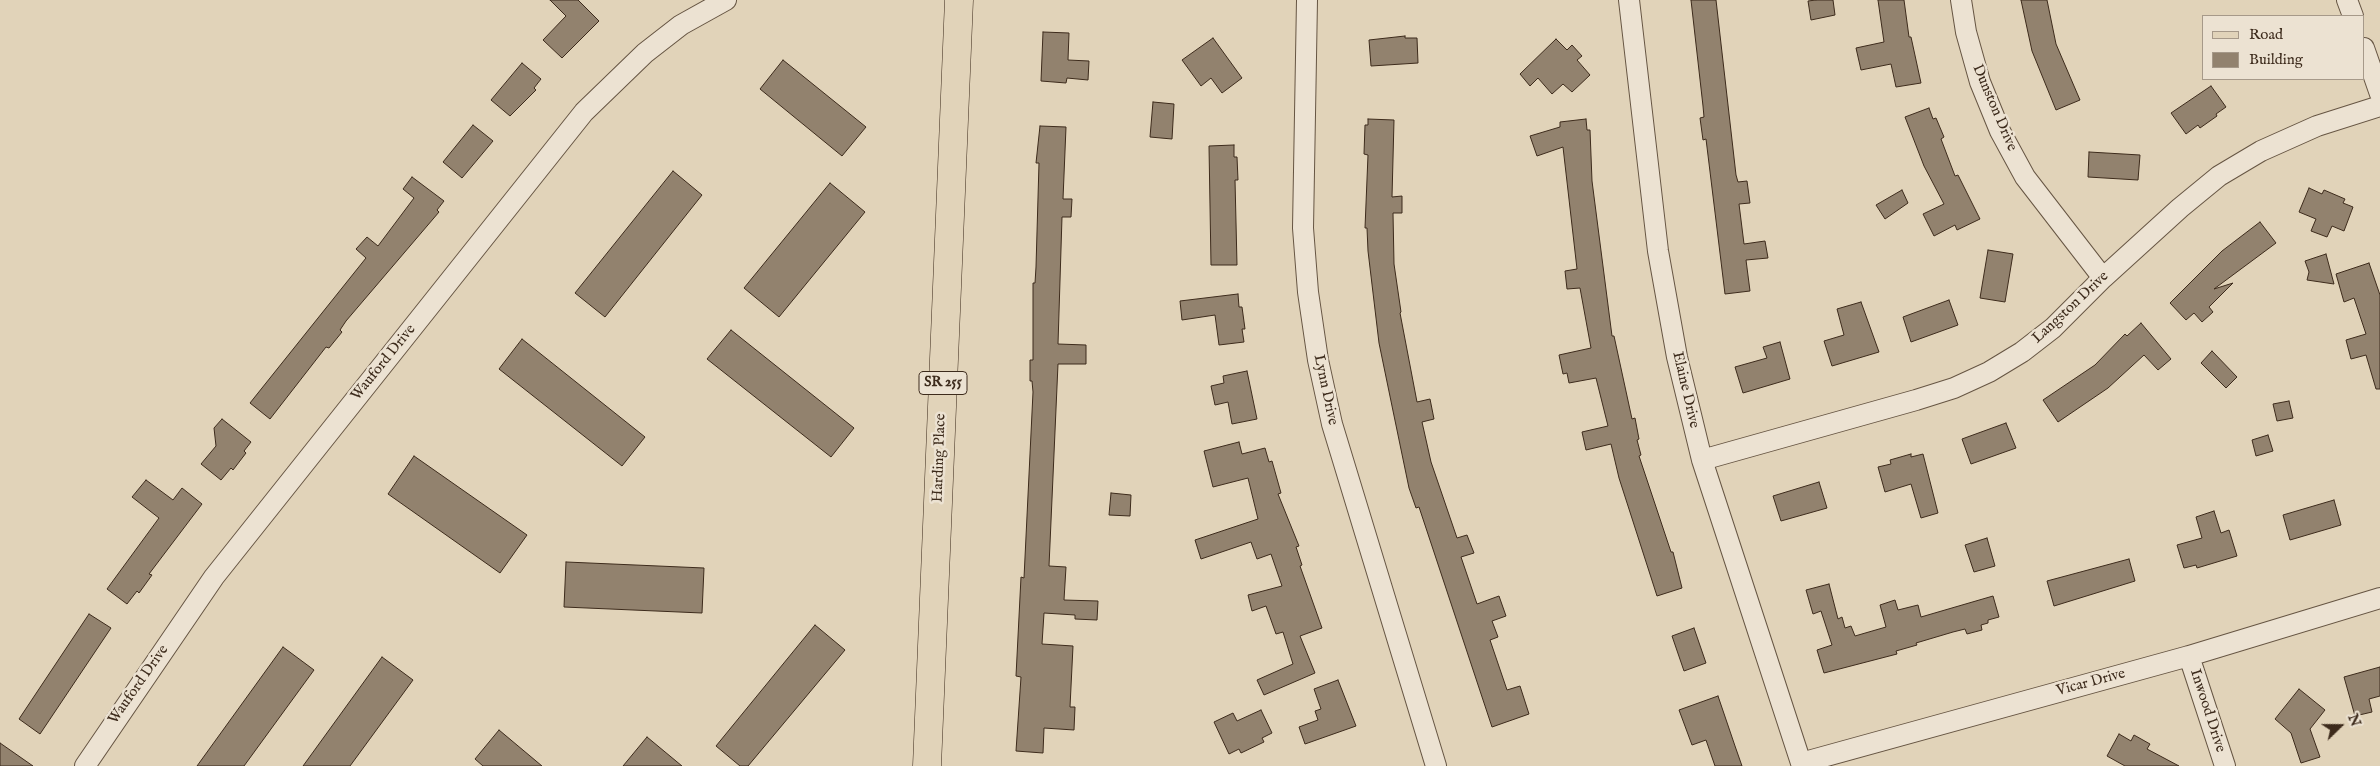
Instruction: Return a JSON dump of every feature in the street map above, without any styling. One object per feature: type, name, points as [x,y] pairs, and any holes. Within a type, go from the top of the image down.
[{"type":"main road","name":"Harding Place","points":[[927,766],[959,0]]},
{"type":"street","name":"Wauford Drive","points":[[85,766],[214,577],[584,112],[645,53],[681,25],[726,0]]},
{"type":"street","name":"Lynn Drive","points":[[1307,0],[1303,228],[1308,292],[1318,360],[1332,424],[1434,765]]},
{"type":"street","name":"Elaine Drive","points":[[1629,0],[1658,251],[1677,357],[1702,460],[1802,765]]},
{"type":"street","name":"Dunston Drive","points":[[1961,0],[1966,32],[1980,82],[2000,131],[2025,177],[2103,278]]},
{"type":"street","points":[[2347,0],[2353,15]]},
{"type":"street","points":[[2365,51],[2380,94]]},
{"type":"street","name":"Langston Drive","points":[[1702,460],[1916,400],[1954,388],[1989,372],[2022,352],[2053,328],[2103,278],[2180,208],[2219,176],[2261,151],[2317,126],[2380,106]]},
{"type":"street","name":"Vicar Drive","points":[[1802,765],[2189,656],[2380,598]]},
{"type":"street","name":"Inwood Drive","points":[[2189,656],[2225,766]]},
{"type":"building","points":[[550,0],[578,0],[599,21],[562,58],[543,40],[566,16]]},
{"type":"building","points":[[1691,0],[1716,0],[1736,175],[1738,182],[1747,181],[1750,203],[1739,204],[1744,244],[1765,241],[1768,258],[1746,260],[1750,291],[1725,294],[1706,139],[1703,140],[1700,118],[1704,117]]},
{"type":"building","points":[[1833,0],[1835,15],[1811,20],[1808,1]]},
{"type":"building","points":[[1878,0],[1904,0],[1909,37],[1911,37],[1921,83],[1896,87],[1891,64],[1861,70],[1856,48],[1884,42]]},
{"type":"building","points":[[2021,0],[2047,0],[2056,44],[2080,100],[2056,110],[2032,51]]},
{"type":"building","points":[[1043,32],[1069,33],[1068,60],[1089,61],[1088,80],[1067,78],[1066,83],[1041,81]]},
{"type":"building","points":[[1405,36],[1405,38],[1417,38],[1418,63],[1371,66],[1369,40]]},
{"type":"building","points":[[1213,38],[1242,78],[1222,93],[1211,78],[1201,86],[1182,60]]},
{"type":"building","points":[[1556,39],[1567,50],[1572,45],[1582,56],[1577,60],[1590,75],[1572,92],[1563,84],[1552,94],[1538,78],[1530,86],[1520,74]]},
{"type":"building","points":[[783,60],[866,127],[842,156],[760,89]]},
{"type":"building","points":[[522,63],[541,79],[534,88],[536,90],[510,116],[491,100]]},
{"type":"building","points":[[2211,86],[2226,107],[2200,128],[2198,125],[2186,134],[2171,113]]},
{"type":"building","points":[[1153,102],[1174,104],[1172,139],[1150,137]]},
{"type":"building","points":[[1929,108],[1933,119],[1936,118],[1944,137],[1941,139],[1955,176],[1958,175],[1980,219],[1957,230],[1955,225],[1934,236],[1923,214],[1944,204],[1924,166],[1905,117]]},
{"type":"building","points":[[1368,119],[1394,120],[1392,197],[1402,196],[1402,213],[1393,213],[1394,264],[1400,313],[1417,402],[1430,399],[1434,419],[1422,422],[1431,462],[1457,538],[1467,535],[1474,553],[1461,557],[1477,604],[1499,596],[1506,616],[1492,621],[1498,637],[1490,640],[1507,690],[1520,686],[1529,714],[1492,727],[1419,507],[1416,508],[1409,488],[1379,343],[1367,228],[1365,228],[1368,155],[1364,154],[1365,125],[1368,125]]},
{"type":"building","points":[[1586,119],[1587,130],[1590,130],[1592,181],[1612,336],[1614,336],[1632,419],[1635,418],[1639,439],[1637,440],[1641,455],[1639,456],[1671,552],[1673,552],[1682,588],[1657,596],[1619,478],[1611,444],[1586,450],[1582,432],[1608,426],[1596,378],[1569,383],[1567,373],[1563,374],[1559,355],[1591,348],[1580,288],[1567,289],[1565,271],[1577,269],[1563,147],[1537,156],[1530,136],[1560,127],[1560,122]]},
{"type":"building","points":[[473,125],[493,141],[462,178],[443,162]]},
{"type":"building","points":[[1040,126],[1066,127],[1063,199],[1072,199],[1071,217],[1062,217],[1058,344],[1086,345],[1086,364],[1058,364],[1049,566],[1066,567],[1064,600],[1098,601],[1097,620],[1075,619],[1075,615],[1044,613],[1042,644],[1073,646],[1070,707],[1075,707],[1074,730],[1044,728],[1043,753],[1016,751],[1021,677],[1016,676],[1021,577],[1024,578],[1033,392],[1032,381],[1030,381],[1030,360],[1033,360],[1033,283],[1035,283],[1036,267],[1039,163],[1036,163]]},
{"type":"building","points":[[1234,145],[1234,157],[1237,157],[1238,180],[1235,180],[1237,265],[1211,265],[1209,146]]},
{"type":"building","points":[[2089,152],[2140,155],[2138,180],[2088,177]]},
{"type":"building","points":[[673,171],[702,195],[605,317],[575,293]]},
{"type":"building","points":[[412,177],[444,201],[437,210],[439,212],[346,321],[340,330],[342,332],[329,348],[326,347],[270,419],[250,403],[366,258],[356,249],[367,237],[378,246],[414,198],[403,189]]},
{"type":"building","points":[[830,183],[865,212],[779,317],[744,288]]},
{"type":"building","points":[[2309,188],[2322,194],[2324,190],[2345,199],[2343,203],[2353,207],[2344,231],[2332,226],[2327,237],[2311,231],[2316,219],[2299,212]]},
{"type":"building","points":[[1902,190],[1908,203],[1885,219],[1876,205]]},
{"type":"building","points":[[2260,222],[2276,243],[2214,289],[2233,283],[2209,307],[2213,312],[2202,322],[2194,313],[2186,320],[2170,303],[2222,251]]},
{"type":"building","points":[[1988,250],[2013,254],[2005,302],[1980,298]]},
{"type":"building","points":[[2326,254],[2334,284],[2307,280],[2309,272],[2305,261]]},
{"type":"building","points":[[2369,263],[2380,295],[2380,389],[2376,389],[2366,355],[2351,359],[2346,340],[2366,334],[2354,298],[2344,302],[2336,274]]},
{"type":"building","points":[[1238,294],[1239,307],[1242,307],[1245,329],[1242,329],[1244,342],[1219,345],[1215,315],[1182,320],[1180,301]]},
{"type":"building","points":[[1949,300],[1958,325],[1911,342],[1903,317]]},
{"type":"building","points":[[1861,302],[1879,352],[1832,366],[1824,341],[1844,335],[1837,309]]},
{"type":"building","points":[[2141,323],[2171,359],[2158,370],[2144,355],[2108,388],[2058,422],[2043,400],[2095,365],[2125,334],[2127,336]]},
{"type":"building","points":[[731,330],[854,428],[831,457],[707,359]]},
{"type":"building","points":[[522,339],[645,437],[622,466],[499,369]]},
{"type":"building","points":[[1780,342],[1790,379],[1743,393],[1735,367],[1767,358],[1763,347]]},
{"type":"building","points":[[2212,351],[2237,377],[2226,388],[2201,363]]},
{"type":"building","points":[[1247,371],[1257,419],[1232,424],[1228,402],[1215,405],[1211,386],[1224,383],[1223,376]]},
{"type":"building","points":[[2289,401],[2293,418],[2277,421],[2273,404]]},
{"type":"building","points":[[222,419],[251,442],[244,451],[246,453],[233,470],[231,468],[221,480],[201,464],[216,446],[214,428]]},
{"type":"building","points":[[2006,423],[2016,448],[1971,464],[1962,439]]},
{"type":"building","points":[[2268,435],[2273,451],[2256,456],[2252,440]]},
{"type":"building","points":[[1239,442],[1242,454],[1265,448],[1269,462],[1272,461],[1281,493],[1278,494],[1299,546],[1296,547],[1302,565],[1300,566],[1322,628],[1300,636],[1315,673],[1264,695],[1257,680],[1293,664],[1283,632],[1276,634],[1266,606],[1252,611],[1248,595],[1282,586],[1271,554],[1257,559],[1251,542],[1201,559],[1195,540],[1258,519],[1248,478],[1213,487],[1204,451]]},
{"type":"building","points":[[1911,454],[1911,457],[1923,454],[1938,513],[1921,518],[1911,484],[1885,492],[1878,467],[1891,464],[1890,460]]},
{"type":"building","points":[[414,456],[527,535],[500,573],[388,494]]},
{"type":"building","points":[[146,480],[173,500],[182,488],[202,504],[149,574],[152,575],[139,593],[137,591],[127,604],[107,589],[159,518],[132,497]]},
{"type":"building","points":[[1819,482],[1827,508],[1781,521],[1773,496]]},
{"type":"building","points":[[1111,493],[1131,495],[1130,516],[1109,515]]},
{"type":"building","points":[[2334,500],[2341,525],[2290,540],[2283,515]]},
{"type":"building","points":[[2214,511],[2221,533],[2229,530],[2237,556],[2197,568],[2196,565],[2184,568],[2177,545],[2202,538],[2196,517]]},
{"type":"building","points":[[1987,538],[1995,566],[1974,572],[1965,545]]},
{"type":"building","points":[[2129,559],[2135,581],[2054,606],[2047,581]]},
{"type":"building","points":[[566,562],[704,568],[702,613],[564,607]]},
{"type":"building","points":[[1829,584],[1838,619],[1842,617],[1845,628],[1851,626],[1855,636],[1886,627],[1880,605],[1895,600],[1898,610],[1918,605],[1921,617],[1993,596],[1999,617],[1988,620],[1988,623],[1981,625],[1982,630],[1967,634],[1965,629],[1953,632],[1916,643],[1917,645],[1896,651],[1897,654],[1824,673],[1817,650],[1832,645],[1821,611],[1813,614],[1806,590]]},
{"type":"building","points":[[89,614],[111,628],[40,734],[19,719]]},
{"type":"building","points":[[815,625],[845,650],[748,766],[740,766],[716,746]]},
{"type":"building","points":[[1694,628],[1706,663],[1684,671],[1672,636]]},
{"type":"building","points":[[283,647],[314,670],[244,766],[197,766]]},
{"type":"building","points":[[382,657],[413,680],[350,766],[303,766]]},
{"type":"building","points":[[2380,667],[2380,696],[2369,699],[2372,712],[2355,716],[2344,677]]},
{"type":"building","points":[[1338,680],[1356,726],[1305,744],[1299,727],[1318,720],[1315,711],[1321,709],[1314,689]]},
{"type":"building","points":[[2299,689],[2325,710],[2310,729],[2320,757],[2301,763],[2291,733],[2275,719]]},
{"type":"building","points":[[1718,696],[1742,766],[1715,766],[1706,740],[1692,745],[1679,710]]},
{"type":"building","points":[[1261,710],[1272,733],[1262,738],[1264,742],[1241,753],[1239,749],[1229,754],[1214,722],[1233,713],[1237,721]]},
{"type":"building","points":[[499,730],[542,766],[483,766],[475,759]]},
{"type":"building","points":[[2119,734],[2131,741],[2134,735],[2150,744],[2147,749],[2179,766],[2125,766],[2107,756]]},
{"type":"building","points":[[647,737],[682,766],[623,766]]},
{"type":"building","points":[[0,743],[33,766],[0,766]]}]
